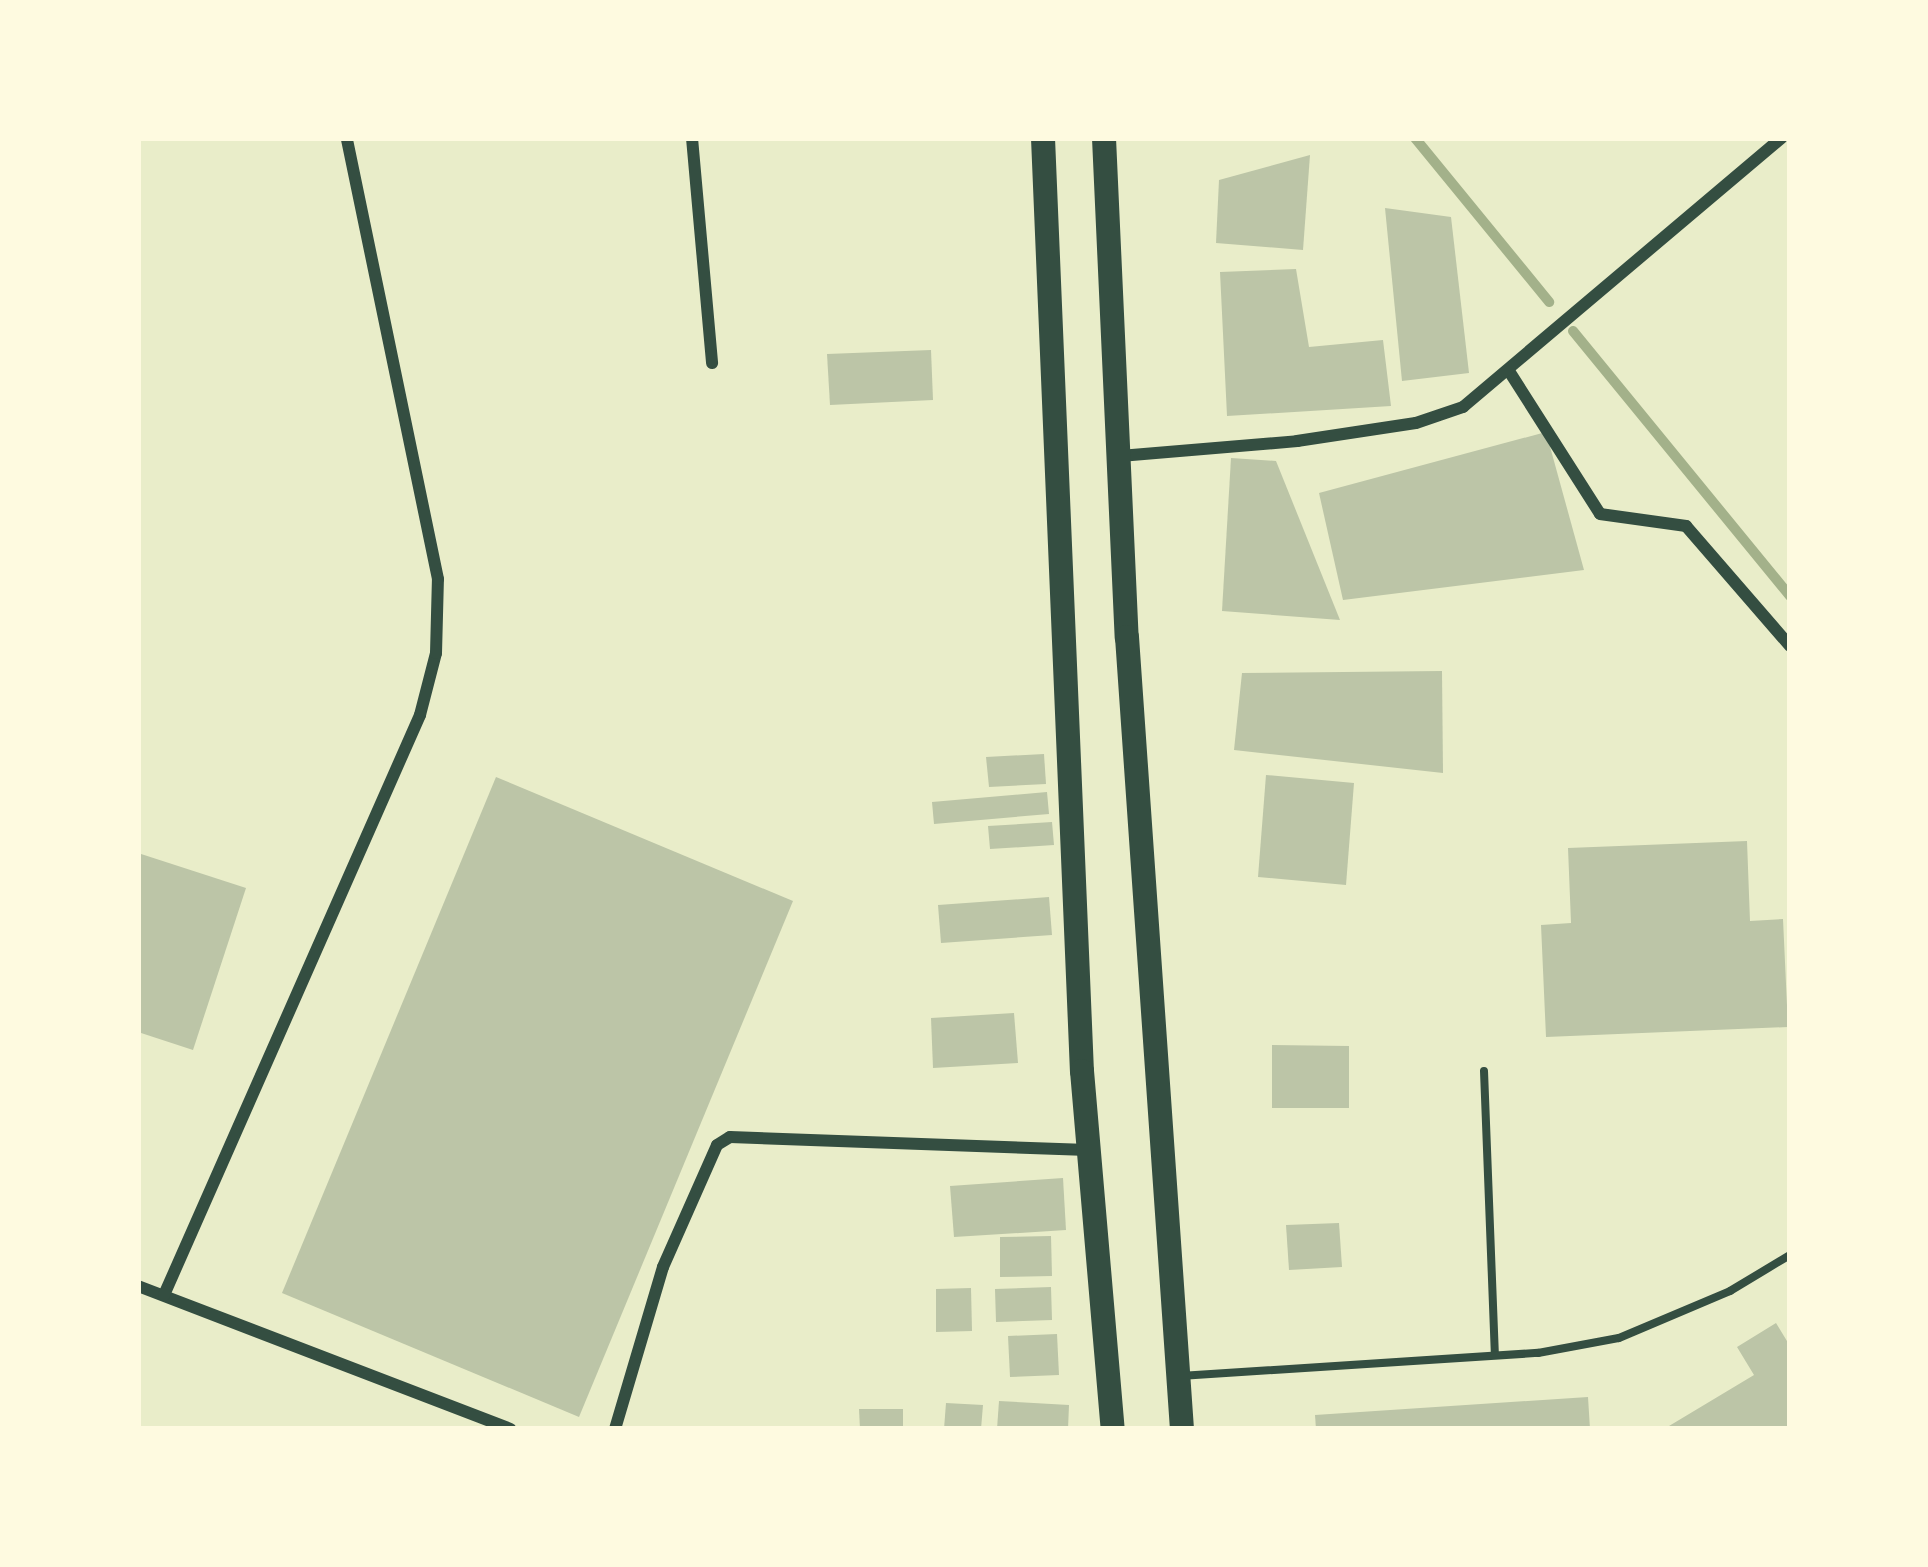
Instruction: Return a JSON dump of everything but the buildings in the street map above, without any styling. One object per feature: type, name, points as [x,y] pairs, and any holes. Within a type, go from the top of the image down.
[{"type":"main road","points":[[1043,138],[1089,1150],[1114,1429]]},
{"type":"main road","points":[[1104,138],[1119,456],[1182,1429]]},
{"type":"street","points":[[164,1295],[421,715],[436,652],[438,579],[347,138]]},
{"type":"street","points":[[692,138],[712,363]]},
{"type":"street","points":[[1119,456],[1416,423],[1462,407],[1780,138]]},
{"type":"street","points":[[1509,370],[1600,514],[1687,526],[1790,646]]},
{"type":"street","points":[[615,1429],[663,1267],[716,1145],[730,1137],[1089,1150]]},
{"type":"street","points":[[138,1286],[510,1429]]},
{"type":"lane","points":[[1484,1071],[1495,1355]]},
{"type":"lane","points":[[1179,1376],[1495,1355],[1619,1338],[1730,1291],[1790,1255]]},
{"type":"waterway","points":[[1415,138],[1549,302]]},
{"type":"waterway","points":[[1573,331],[1790,596]]}]
